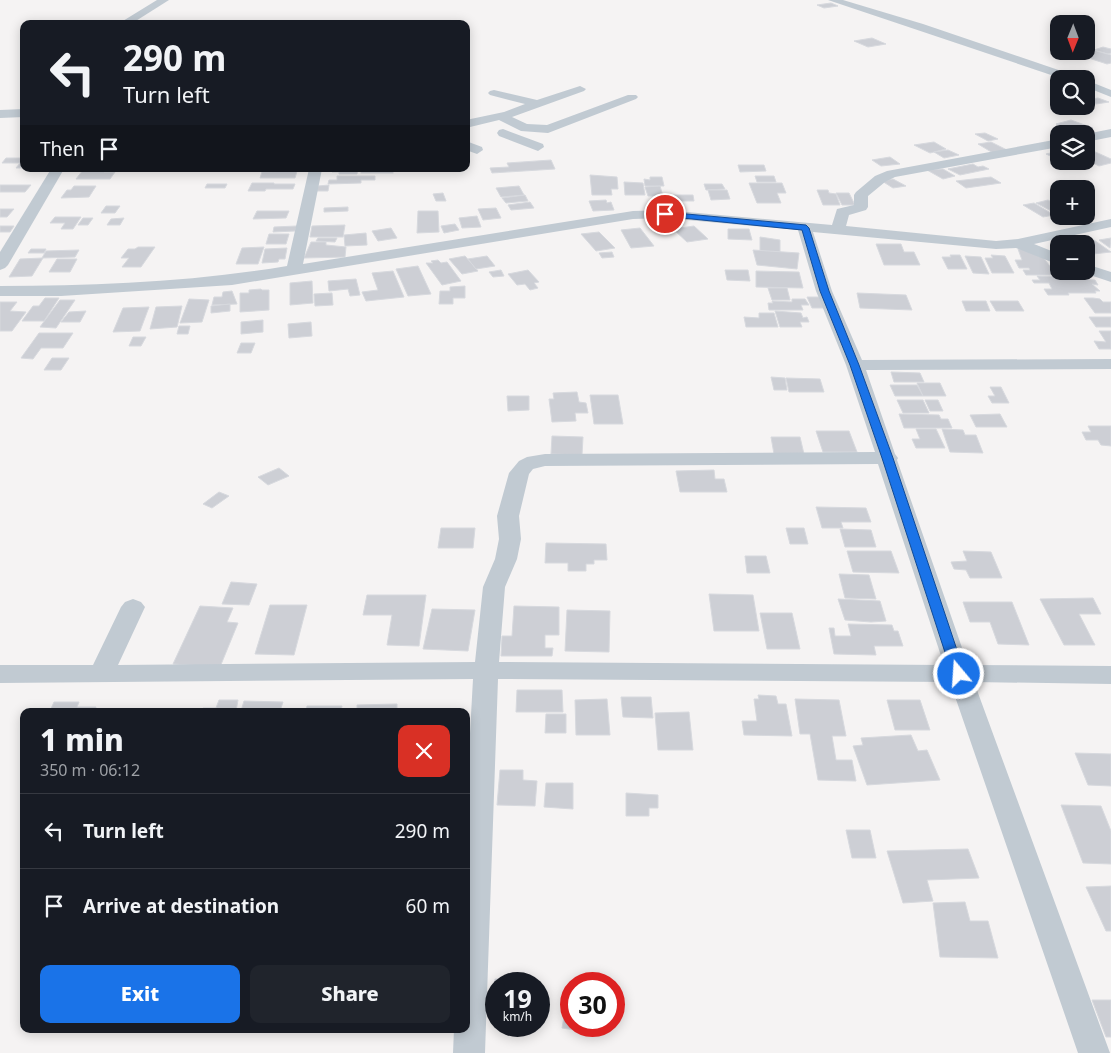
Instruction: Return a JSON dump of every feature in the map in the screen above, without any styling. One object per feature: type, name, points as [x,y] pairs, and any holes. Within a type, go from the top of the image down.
[{"type":"street","points":[[130,20],[164,0]]},
{"type":"street","points":[[833,0],[919,26],[1050,71]]},
{"type":"street","points":[[1095,87],[1111,94]]},
{"type":"street","points":[[470,121],[500,116],[580,89]]},
{"type":"street","points":[[494,93],[538,104]]},
{"type":"street","points":[[500,116],[525,128],[548,129],[632,97]]},
{"type":"street","points":[[0,114],[20,113]]},
{"type":"street","points":[[470,121],[538,147]]},
{"type":"street","points":[[1095,136],[1111,133]]},
{"type":"street","points":[[838,230],[842,212],[861,207],[861,195],[886,176],[1050,145]]},
{"type":"street","points":[[0,265],[55,172]]},
{"type":"street","points":[[294,271],[314,172]]},
{"type":"street","points":[[0,291],[61,291],[232,280],[634,215],[665,214],[706,217],[996,246],[1111,223]]},
{"type":"street","points":[[806,228],[824,291],[855,365],[888,458],[959,674],[1094,1053]]},
{"type":"street","points":[[1018,243],[1050,256]]},
{"type":"street","points":[[1095,272],[1111,277]]},
{"type":"street","points":[[855,365],[1111,364]]},
{"type":"street","points":[[470,1030],[486,670],[494,587],[506,559],[510,539],[508,516],[519,473],[526,465],[534,461],[545,460],[621,458],[888,458]]},
{"type":"street","points":[[101,674],[133,607]]},
{"type":"street","points":[[0,674],[486,670],[1111,675]]},
{"type":"street","points":[[469,1053],[470,1033]]},
{"type":"building","points":[[831,3],[838,6],[824,8],[817,5]]},
{"type":"building","points":[[872,38],[886,44],[868,47],[854,41]]},
{"type":"building","points":[[1103,47],[1111,49],[1111,53],[1108,54],[1095,50]]},
{"type":"building","points":[[1095,51],[1111,55],[1111,63],[1107,64],[1095,60]]},
{"type":"building","points":[[1095,98],[1098,98],[1109,102],[1096,104]]},
{"type":"building","points":[[1071,120],[1085,125],[1059,125],[1056,124]]},
{"type":"building","points":[[985,133],[998,139],[988,141],[975,134]]},
{"type":"building","points":[[934,142],[946,149],[930,153],[914,145]]},
{"type":"building","points":[[991,142],[1007,150],[993,153],[978,144]]},
{"type":"building","points":[[948,150],[959,155],[944,158],[934,152]]},
{"type":"building","points":[[1095,152],[1111,159],[1111,163],[1099,166],[1095,164]]},
{"type":"building","points":[[890,157],[900,164],[881,166],[872,160]]},
{"type":"building","points":[[6,158],[20,158],[20,163],[2,163]]},
{"type":"building","points":[[551,160],[555,169],[492,173],[490,168],[509,167],[507,163]]},
{"type":"building","points":[[973,164],[989,169],[960,175],[948,169]]},
{"type":"building","points":[[738,165],[764,165],[766,171],[740,172]]},
{"type":"building","points":[[943,169],[955,176],[943,179],[927,170]]},
{"type":"building","points":[[81,172],[115,172],[110,179],[76,179]]},
{"type":"building","points":[[262,172],[297,172],[295,178],[260,178]]},
{"type":"building","points":[[339,172],[357,172],[357,174],[339,174]]},
{"type":"building","points":[[361,172],[393,172],[393,173]]},
{"type":"building","points":[[590,175],[617,177],[618,189],[611,189],[612,195],[592,195]]},
{"type":"building","points":[[337,176],[375,176],[375,180],[361,180],[361,183],[328,184],[329,180],[337,180]]},
{"type":"building","points":[[755,176],[774,176],[776,182],[757,182]]},
{"type":"building","points":[[650,177],[662,177],[664,186],[645,186],[644,179],[650,180]]},
{"type":"building","points":[[991,177],[1001,183],[966,188],[956,181]]},
{"type":"building","points":[[893,179],[906,186],[893,188],[882,181]]},
{"type":"building","points":[[624,182],[643,183],[645,195],[625,195]]},
{"type":"building","points":[[252,183],[295,184],[293,189],[248,191]]},
{"type":"building","points":[[749,183],[782,183],[786,193],[777,193],[781,203],[757,203]]},
{"type":"building","points":[[207,184],[227,184],[225,188],[205,188]]},
{"type":"building","points":[[704,184],[722,184],[725,189],[706,190]]},
{"type":"building","points":[[0,185],[31,185],[25,192],[0,192]]},
{"type":"building","points":[[329,185],[328,191],[317,191],[318,186]]},
{"type":"building","points":[[74,186],[96,186],[89,197],[61,198],[67,190],[71,190]]},
{"type":"building","points":[[519,186],[524,195],[501,197],[496,188]]},
{"type":"building","points":[[660,186],[663,196],[648,196],[645,187]]},
{"type":"building","points":[[708,190],[727,190],[730,199],[711,200]]},
{"type":"building","points":[[817,190],[828,190],[829,193],[836,194],[840,205],[823,205]]},
{"type":"building","points":[[443,193],[446,201],[436,201],[433,194]]},
{"type":"building","points":[[836,193],[849,193],[855,205],[842,205]]},
{"type":"building","points":[[525,195],[528,201],[506,203],[502,198]]},
{"type":"building","points":[[673,195],[693,195],[694,201],[674,201]]},
{"type":"building","points":[[606,200],[607,203],[611,202],[614,210],[593,211],[589,201]]},
{"type":"building","points":[[1048,200],[1050,201],[1050,210],[1036,203]]},
{"type":"building","points":[[530,202],[534,208],[511,210],[508,205]]},
{"type":"building","points":[[1034,203],[1050,213],[1050,216],[1043,217],[1023,205]]},
{"type":"building","points":[[106,206],[120,206],[115,213],[101,213]]},
{"type":"building","points":[[348,207],[348,211],[324,212],[324,208]]},
{"type":"building","points":[[496,208],[501,218],[483,220],[478,209]]},
{"type":"building","points":[[0,209],[14,209],[7,217],[0,217]]},
{"type":"building","points":[[257,211],[289,211],[286,218],[253,219]]},
{"type":"building","points":[[418,211],[438,211],[439,232],[417,233]]},
{"type":"building","points":[[477,216],[481,227],[462,228],[459,218]]},
{"type":"building","points":[[55,217],[81,217],[73,229],[61,229],[65,223],[50,223]]},
{"type":"building","points":[[83,218],[93,218],[88,225],[78,225]]},
{"type":"building","points":[[124,218],[120,225],[107,225],[111,219]]},
{"type":"building","points":[[455,224],[459,230],[444,233],[441,226]]},
{"type":"building","points":[[345,225],[343,237],[310,237],[312,226]]},
{"type":"building","points":[[0,226],[14,226],[10,232],[0,232]]},
{"type":"building","points":[[297,226],[295,231],[273,232],[274,227]]},
{"type":"building","points":[[694,226],[708,239],[687,242],[673,229]]},
{"type":"building","points":[[391,228],[397,238],[378,241],[372,231]]},
{"type":"building","points":[[640,228],[654,246],[631,248],[621,230]]},
{"type":"building","points":[[728,229],[749,229],[752,240],[728,239]]},
{"type":"building","points":[[599,232],[615,248],[596,251],[581,234]]},
{"type":"building","points":[[366,233],[367,245],[345,246],[344,235]]},
{"type":"building","points":[[269,234],[289,234],[286,244],[266,244]]},
{"type":"building","points":[[760,237],[780,240],[780,252],[760,251]]},
{"type":"building","points":[[318,238],[337,238],[335,242],[316,241]]},
{"type":"building","points":[[1111,238],[1110,248],[1099,240]]},
{"type":"building","points":[[1095,241],[1111,252],[1095,254]]},
{"type":"building","points":[[311,242],[326,242],[326,245],[346,247],[345,257],[304,258]]},
{"type":"building","points":[[876,244],[901,244],[904,252],[914,252],[920,265],[884,265]]},
{"type":"building","points":[[155,247],[141,267],[122,267],[129,258],[121,258],[128,249]]},
{"type":"building","points":[[264,247],[258,264],[236,264],[242,248]]},
{"type":"building","points":[[287,248],[285,259],[279,259],[278,262],[262,263],[265,249]]},
{"type":"building","points":[[31,249],[46,249],[44,253],[28,253]]},
{"type":"building","points":[[1018,249],[1030,249],[1042,256],[1050,266],[1050,275],[1026,275],[1023,270],[1030,270],[1029,268],[1019,268],[1015,260],[1022,260]]},
{"type":"building","points":[[79,250],[75,257],[42,258],[46,251]]},
{"type":"building","points":[[753,250],[799,253],[797,269],[757,265]]},
{"type":"building","points":[[612,252],[614,257],[602,258],[599,253]]},
{"type":"building","points":[[950,255],[960,255],[967,269],[948,269],[942,257],[951,257]]},
{"type":"building","points":[[991,255],[1005,256],[1014,273],[992,273],[985,258],[993,258]]},
{"type":"building","points":[[465,256],[478,271],[462,274],[449,259]]},
{"type":"building","points":[[487,256],[495,266],[476,269],[468,259]]},
{"type":"building","points":[[965,256],[981,257],[989,274],[973,273]]},
{"type":"building","points":[[43,258],[32,276],[9,277],[20,259]]},
{"type":"building","points":[[57,259],[77,259],[70,272],[49,272]]},
{"type":"building","points":[[438,260],[441,263],[447,262],[461,281],[442,285],[426,263],[433,263],[431,261]]},
{"type":"building","points":[[418,266],[431,294],[408,296],[396,269]]},
{"type":"building","points":[[501,270],[504,276],[493,277],[489,272]]},
{"type":"building","points":[[528,270],[539,282],[534,283],[538,288],[530,290],[525,284],[517,285],[508,274]]},
{"type":"building","points":[[725,270],[748,270],[750,281],[727,280]]},
{"type":"building","points":[[393,271],[404,297],[366,301],[362,292],[378,290],[372,273]]},
{"type":"building","points":[[756,271],[799,272],[803,288],[756,287]]},
{"type":"building","points":[[1037,276],[1050,276],[1050,280],[1095,280],[1098,285],[1092,284],[1100,291],[1095,291],[1096,293],[1048,295],[1044,289],[1052,289],[1049,283],[1034,283],[1032,280],[1040,280]]},
{"type":"building","points":[[356,279],[360,295],[350,296],[348,289],[329,291],[328,281]]},
{"type":"building","points":[[312,281],[313,303],[290,305],[290,283]]},
{"type":"building","points":[[465,286],[465,298],[453,298],[453,304],[439,304],[440,291],[450,291],[450,287]]},
{"type":"building","points":[[768,288],[787,288],[790,300],[772,300]]},
{"type":"building","points":[[249,290],[269,290],[269,310],[240,312],[240,293],[249,293]]},
{"type":"building","points":[[232,291],[237,304],[212,305],[214,297],[222,297],[223,292]]},
{"type":"building","points":[[332,293],[333,305],[315,306],[314,294]]},
{"type":"building","points":[[857,293],[906,295],[912,310],[860,308]]},
{"type":"building","points":[[807,297],[819,297],[824,308],[812,308]]},
{"type":"building","points":[[45,298],[59,298],[44,321],[22,321],[33,306],[39,306]]},
{"type":"building","points":[[1084,298],[1111,302],[1111,313],[1095,313]]},
{"type":"building","points":[[189,299],[209,300],[202,322],[180,323]]},
{"type":"building","points":[[792,299],[805,299],[809,305],[801,305],[803,310],[769,310],[768,303],[773,303],[772,301],[792,302]]},
{"type":"building","points":[[60,300],[75,300],[56,328],[40,327]]},
{"type":"building","points":[[962,301],[986,301],[990,311],[966,311]]},
{"type":"building","points":[[990,301],[1018,301],[1024,311],[996,311]]},
{"type":"building","points":[[0,302],[17,302],[10,311],[26,312],[12,331],[0,331]]},
{"type":"building","points":[[230,304],[230,311],[211,313],[211,306]]},
{"type":"building","points":[[182,306],[177,327],[150,329],[156,307]]},
{"type":"building","points":[[149,307],[140,331],[113,332],[123,308]]},
{"type":"building","points":[[86,311],[80,322],[61,322],[69,312]]},
{"type":"building","points":[[775,311],[801,313],[803,318],[807,317],[809,322],[800,322],[802,327],[780,327]]},
{"type":"building","points":[[759,313],[774,313],[778,327],[746,327],[744,317],[759,318]]},
{"type":"building","points":[[1089,317],[1111,317],[1111,327],[1096,327]]},
{"type":"building","points":[[263,320],[263,332],[241,334],[241,322]]},
{"type":"building","points":[[311,322],[312,336],[289,338],[288,324]]},
{"type":"building","points":[[179,326],[190,326],[188,334],[177,334]]},
{"type":"building","points":[[1099,331],[1111,331],[1111,349],[1099,349],[1094,341],[1106,342]]},
{"type":"building","points":[[39,333],[73,333],[63,348],[41,348],[33,359],[21,358]]},
{"type":"building","points":[[133,337],[146,337],[141,346],[129,346]]},
{"type":"building","points":[[241,343],[255,343],[251,353],[237,353]]},
{"type":"building","points":[[52,358],[69,358],[61,370],[44,370]]},
{"type":"building","points":[[891,372],[920,373],[924,382],[894,382]]},
{"type":"building","points":[[771,377],[785,378],[787,390],[774,390]]},
{"type":"building","points":[[786,378],[820,379],[824,392],[789,392]]},
{"type":"building","points":[[917,383],[940,383],[946,396],[923,396]]},
{"type":"building","points":[[890,385],[917,385],[923,396],[895,396]]},
{"type":"building","points":[[990,387],[1001,387],[1009,403],[992,403],[988,396],[995,396]]},
{"type":"building","points":[[577,392],[579,402],[586,403],[588,413],[575,413],[576,421],[552,422],[549,399],[554,399],[553,393]]},
{"type":"building","points":[[590,395],[618,395],[623,424],[594,424]]},
{"type":"building","points":[[507,396],[529,396],[529,410],[508,411]]},
{"type":"building","points":[[897,400],[923,400],[929,413],[903,413]]},
{"type":"building","points":[[925,400],[938,400],[943,411],[930,411]]},
{"type":"building","points":[[899,414],[939,415],[941,419],[948,419],[952,428],[904,428]]},
{"type":"building","points":[[1000,414],[1007,427],[976,427],[970,415]]},
{"type":"building","points":[[1088,426],[1111,426],[1111,446],[1101,445],[1098,440],[1086,440],[1082,432],[1091,432]]},
{"type":"building","points":[[916,429],[936,429],[945,448],[916,448],[912,439],[920,439]]},
{"type":"building","points":[[942,429],[963,430],[965,435],[976,435],[983,453],[950,452]]},
{"type":"building","points":[[816,431],[849,431],[857,452],[823,452]]},
{"type":"building","points":[[552,436],[583,437],[582,455],[551,454]]},
{"type":"building","points":[[771,437],[800,437],[804,454],[774,454]]},
{"type":"building","points":[[279,468],[289,476],[268,485],[258,477]]},
{"type":"building","points":[[714,470],[715,479],[724,479],[727,492],[680,492],[676,471]]},
{"type":"building","points":[[219,492],[229,496],[212,508],[203,504]]},
{"type":"building","points":[[816,507],[866,508],[871,522],[841,522],[843,528],[822,528]]},
{"type":"building","points":[[441,528],[475,528],[473,548],[438,548]]},
{"type":"building","points":[[786,528],[804,528],[808,544],[790,544]]},
{"type":"building","points":[[840,529],[871,530],[876,547],[845,547]]},
{"type":"building","points":[[546,543],[606,544],[607,560],[594,560],[594,564],[586,564],[586,571],[568,571],[568,563],[545,563]]},
{"type":"building","points":[[847,551],[891,551],[899,573],[853,572]]},
{"type":"building","points":[[963,551],[991,552],[1002,578],[970,578],[966,570],[954,569],[951,562],[967,561]]},
{"type":"building","points":[[745,556],[766,556],[770,573],[747,573]]},
{"type":"building","points":[[839,574],[869,575],[876,599],[845,598]]},
{"type":"building","points":[[231,582],[257,584],[249,605],[222,604]]},
{"type":"building","points":[[709,594],[753,595],[759,631],[714,631]]},
{"type":"building","points":[[367,595],[426,595],[419,646],[387,645],[392,615],[363,615]]},
{"type":"building","points":[[1093,598],[1101,614],[1079,614],[1095,645],[1064,645],[1040,599]]},
{"type":"building","points":[[838,599],[880,601],[886,621],[845,620]]},
{"type":"building","points":[[963,602],[1012,602],[1029,645],[998,644],[990,622],[970,622]]},
{"type":"building","points":[[270,605],[307,605],[294,655],[255,654]]},
{"type":"building","points":[[200,606],[233,608],[227,622],[238,623],[220,667],[173,664]]},
{"type":"building","points":[[514,606],[559,607],[559,635],[545,635],[545,648],[553,648],[552,656],[501,656],[502,636],[512,636]]},
{"type":"building","points":[[432,609],[475,610],[468,651],[423,649]]},
{"type":"building","points":[[567,610],[610,611],[609,652],[565,651]]},
{"type":"building","points":[[760,613],[792,613],[800,649],[767,649]]},
{"type":"building","points":[[848,624],[892,625],[894,631],[898,631],[903,646],[874,646],[876,655],[834,654],[829,628],[834,628],[835,636],[851,636]]},
{"type":"building","points":[[517,690],[562,690],[563,712],[516,712]]},
{"type":"building","points":[[758,695],[776,696],[778,704],[786,704],[792,736],[744,735],[742,721],[757,721],[754,699],[759,699]]},
{"type":"building","points":[[621,697],[651,697],[653,718],[623,717]]},
{"type":"building","points":[[607,699],[610,735],[576,735],[575,700]]},
{"type":"building","points":[[795,699],[839,700],[846,736],[832,736],[836,760],[852,760],[856,781],[818,780],[810,734],[800,734]]},
{"type":"building","points":[[219,700],[238,700],[237,708],[216,708]]},
{"type":"building","points":[[887,700],[920,700],[930,730],[895,730]]},
{"type":"building","points":[[244,701],[283,702],[281,708],[242,708]]},
{"type":"building","points":[[54,702],[79,702],[77,707],[96,707],[96,708],[51,708]]},
{"type":"building","points":[[397,704],[397,708],[357,708],[357,705]]},
{"type":"building","points":[[307,706],[342,706],[342,708],[307,708]]},
{"type":"building","points":[[689,712],[693,750],[658,750],[655,713]]},
{"type":"building","points":[[546,714],[566,714],[566,733],[545,733]]},
{"type":"building","points":[[911,735],[918,751],[927,750],[940,780],[867,785],[853,746],[863,745],[861,738]]},
{"type":"building","points":[[1075,753],[1111,754],[1111,786],[1088,785]]},
{"type":"building","points":[[500,770],[523,770],[523,780],[537,781],[535,806],[497,805]]},
{"type":"building","points":[[546,783],[573,783],[573,809],[544,807]]},
{"type":"building","points":[[626,793],[658,795],[658,808],[649,808],[649,816],[626,816]]},
{"type":"building","points":[[1061,805],[1101,806],[1111,831],[1111,864],[1083,863]]},
{"type":"building","points":[[846,830],[870,830],[876,858],[852,858]]},
{"type":"building","points":[[968,849],[979,878],[927,880],[933,901],[903,903],[887,851]]},
{"type":"building","points":[[1111,886],[1111,931],[1106,931],[1086,887]]},
{"type":"building","points":[[965,902],[970,921],[988,921],[998,958],[940,957],[933,903]]},
{"type":"building","points":[[1092,1000],[1111,1000],[1111,1037],[1106,1037]]},
{"type":"route","points":[[665,214],[806,228],[824,291],[855,365],[888,458],[959,674]]}]
